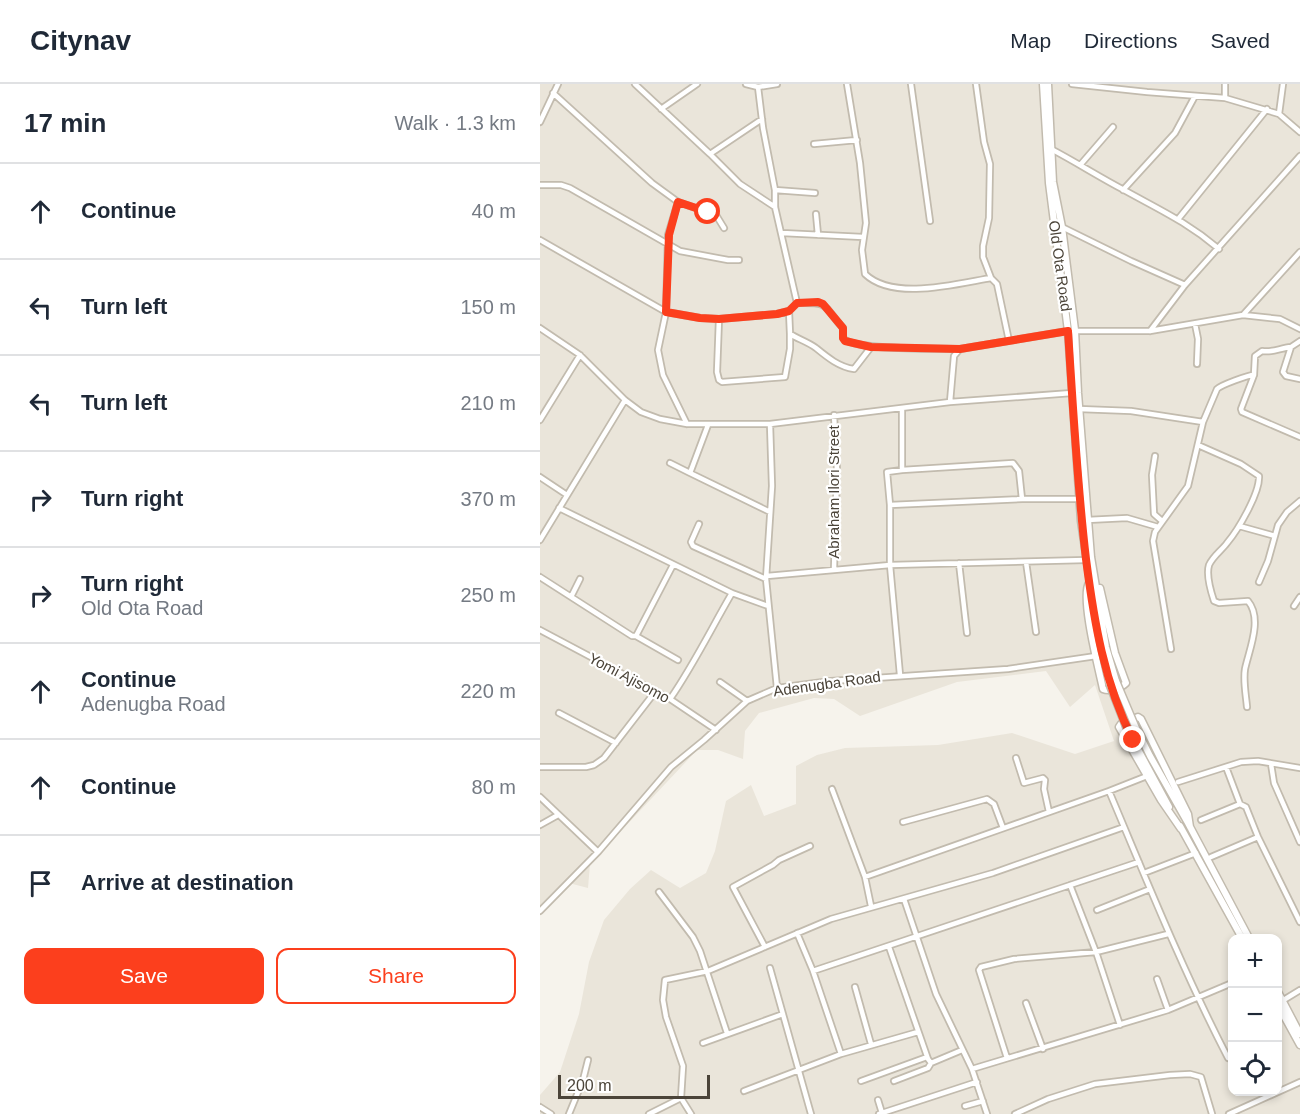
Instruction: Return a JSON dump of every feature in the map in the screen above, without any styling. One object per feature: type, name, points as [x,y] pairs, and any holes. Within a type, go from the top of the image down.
[{"type":"street","points":[[540,122],[558,84]]},
{"type":"street","points":[[635,84],[740,184],[775,207]]},
{"type":"street","points":[[662,109],[697,84]]},
{"type":"street","points":[[746,84],[758,87],[777,84]]},
{"type":"street","points":[[847,84],[866,222],[862,258],[865,274],[870,279],[886,285],[930,288],[991,278]]},
{"type":"street","points":[[911,84],[930,221]]},
{"type":"street","points":[[976,84],[984,142],[990,164],[989,218],[983,257],[991,278],[997,284],[1009,341]]},
{"type":"street","name":"Old Ota Road","points":[[1043,84],[1048,173],[1072,331],[1072,393],[1080,499],[1084,521]]},
{"type":"street","name":"Old Ota Road","points":[[1048,84],[1054,191],[1062,227],[1079,408],[1084,521]]},
{"type":"street","points":[[1072,84],[1225,98],[1279,114],[1300,132]]},
{"type":"street","points":[[1225,98],[1226,84]]},
{"type":"street","points":[[1279,114],[1283,84]]},
{"type":"street","points":[[758,87],[775,190],[775,207],[797,303]]},
{"type":"street","points":[[553,93],[652,183],[678,202],[716,215],[724,228]]},
{"type":"street","points":[[1123,190],[1175,133],[1195,96]]},
{"type":"street","points":[[1179,218],[1267,109]]},
{"type":"street","points":[[710,153],[762,119]]},
{"type":"street","points":[[1081,164],[1113,127]]},
{"type":"street","points":[[814,144],[856,140]]},
{"type":"street","points":[[1051,149],[1081,164],[1123,190],[1179,218],[1219,249]]},
{"type":"street","points":[[1150,331],[1185,285],[1300,156]]},
{"type":"street","points":[[540,185],[561,185],[570,188],[668,245],[689,253],[728,261],[739,260]]},
{"type":"street","points":[[775,190],[815,192]]},
{"type":"street","points":[[678,202],[669,231],[666,312],[659,341],[659,364],[687,424]]},
{"type":"street","points":[[816,214],[818,236]]},
{"type":"street","points":[[1062,227],[1185,285]]},
{"type":"street","points":[[782,232],[863,237]]},
{"type":"street","points":[[540,240],[666,312],[719,319],[770,315],[789,311],[797,303],[818,302],[823,304],[843,328],[845,341],[871,347],[960,349],[1072,331],[1150,331],[1243,315],[1280,319],[1300,329]]},
{"type":"street","points":[[1243,315],[1300,252]]},
{"type":"street","points":[[719,319],[717,372],[719,380],[722,382],[785,377],[790,349],[789,311]]},
{"type":"street","points":[[1196,324],[1197,364]]},
{"type":"street","points":[[540,328],[580,355],[625,400],[650,417],[687,424],[770,424],[950,402],[1072,393]]},
{"type":"street","points":[[790,334],[816,348],[828,359],[850,369],[854,369],[871,347]]},
{"type":"street","points":[[1300,341],[1291,347],[1259,353],[1255,356],[1254,375],[1241,409],[1242,412],[1300,437]]},
{"type":"street","points":[[1291,347],[1284,374],[1300,379]]},
{"type":"street","points":[[950,402],[954,356],[960,349]]},
{"type":"street","points":[[540,420],[580,355]]},
{"type":"street","points":[[1171,649],[1153,541],[1158,527],[1188,486],[1203,422],[1217,389],[1221,385],[1239,381],[1246,375],[1254,375]]},
{"type":"street","points":[[540,540],[625,400]]},
{"type":"street","points":[[1079,408],[1131,411],[1203,422]]},
{"type":"street","points":[[902,409],[902,470]]},
{"type":"street","name":"Abraham Ilori Street","points":[[834,415],[837,470],[834,569]]},
{"type":"street","points":[[770,424],[772,486],[767,577],[777,688]]},
{"type":"street","points":[[690,473],[708,425]]},
{"type":"street","points":[[1198,445],[1241,464],[1259,476],[1260,480],[1239,526],[1227,544],[1212,559],[1208,571],[1214,601],[1219,603],[1248,602],[1252,607],[1254,615],[1252,645],[1245,670],[1247,707]]},
{"type":"street","points":[[1155,456],[1152,475],[1154,514],[1162,521]]},
{"type":"street","points":[[670,463],[770,512]]},
{"type":"street","points":[[900,675],[890,565],[890,506],[887,472],[1013,463],[1019,471],[1022,499]]},
{"type":"street","points":[[540,477],[567,495]]},
{"type":"street","points":[[890,506],[1022,499],[1080,499]]},
{"type":"street","points":[[1259,582],[1281,520],[1300,501]]},
{"type":"street","points":[[559,508],[732,593],[768,606]]},
{"type":"street","points":[[1084,521],[1126,518],[1158,527]]},
{"type":"street","points":[[1084,521],[1086,560],[1098,635],[1127,729],[1239,934]]},
{"type":"street","points":[[1084,521],[1113,682],[1150,756],[1246,934]]},
{"type":"street","points":[[699,525],[691,542],[693,546],[767,577],[890,565],[1086,560]]},
{"type":"street","points":[[1239,526],[1275,536]]},
{"type":"street","points":[[1026,562],[1036,632]]},
{"type":"street","points":[[959,563],[968,633]]},
{"type":"street","points":[[636,636],[673,565]]},
{"type":"street","points":[[540,577],[632,636],[636,636],[678,660]]},
{"type":"street","points":[[571,597],[580,579]]},
{"type":"street","points":[[1089,583],[1086,594],[1096,656],[1103,689],[1109,691],[1125,685],[1115,653],[1102,591],[1097,584]]},
{"type":"street","points":[[670,699],[688,674],[700,648],[732,593]]},
{"type":"street","points":[[1294,606],[1300,597]]},
{"type":"street","name":"Yomi Ajisomo","points":[[540,630],[670,699],[716,730]]},
{"type":"street","name":"Adenugba Road","points":[[542,909],[598,852],[670,767],[716,730],[747,701],[777,688],[900,675],[1008,669],[1096,656]]},
{"type":"street","points":[[720,682],[747,701]]},
{"type":"street","points":[[540,767],[594,765],[604,758],[655,692]]},
{"type":"street","points":[[559,713],[616,743]]},
{"type":"street","points":[[1181,829],[1170,815],[1119,727],[1121,724],[1138,717],[1188,814],[1190,827]]},
{"type":"street","points":[[1016,758],[1024,783],[1043,778],[1045,780],[1044,789],[1049,812]]},
{"type":"street","points":[[1178,782],[1241,762],[1258,761],[1300,768]]},
{"type":"street","points":[[1271,764],[1274,783],[1300,842]]},
{"type":"street","points":[[1226,767],[1240,804],[1246,807],[1258,837],[1300,922]]},
{"type":"street","points":[[865,877],[1147,776]]},
{"type":"street","points":[[832,789],[865,877],[871,906]]},
{"type":"street","points":[[1109,791],[1168,934],[1197,999],[1228,1058]]},
{"type":"street","points":[[540,796],[598,852]]},
{"type":"street","points":[[903,822],[987,799],[994,804],[1003,828]]},
{"type":"street","points":[[1201,820],[1240,804]]},
{"type":"street","points":[[540,825],[558,815]]},
{"type":"street","points":[[691,1114],[681,1098],[683,1066],[666,1017],[663,1000],[664,983],[668,980],[708,971],[831,919],[993,873],[1124,827]]},
{"type":"street","points":[[1211,857],[1258,837]]},
{"type":"street","points":[[765,947],[733,887],[778,860],[810,846]]},
{"type":"street","points":[[1144,873],[1196,853]]},
{"type":"street","points":[[813,971],[1139,862]]},
{"type":"street","points":[[1070,885],[1096,951],[1120,1025]]},
{"type":"street","points":[[1097,910],[1150,889]]},
{"type":"street","points":[[659,892],[693,937],[708,971],[727,1034]]},
{"type":"street","points":[[904,899],[936,994],[972,1069],[987,1114]]},
{"type":"street","points":[[540,901],[542,909]]},
{"type":"street","points":[[1293,907],[1300,904]]},
{"type":"street","points":[[797,933],[813,971],[841,1054]]},
{"type":"street","points":[[1007,1058],[979,969],[1014,959],[1122,947],[1168,934]]},
{"type":"street","points":[[889,947],[931,1063]]},
{"type":"street","points":[[770,968],[811,1114]]},
{"type":"street","points":[[1157,980],[1168,1010]]},
{"type":"street","points":[[972,1069],[1168,1010],[1228,985]]},
{"type":"street","points":[[855,987],[871,1044]]},
{"type":"street","points":[[1282,1002],[1300,990]]},
{"type":"street","points":[[1026,1003],[1043,1049]]},
{"type":"street","points":[[1282,1006],[1300,1034]]},
{"type":"street","points":[[1282,1007],[1300,1045]]},
{"type":"street","points":[[704,1042],[783,1014]]},
{"type":"street","points":[[744,1091],[841,1054],[918,1032]]},
{"type":"street","points":[[894,1082],[928,1068],[931,1063],[962,1050]]},
{"type":"street","points":[[861,1081],[927,1057]]},
{"type":"street","points":[[569,1114],[583,1080],[588,1060]]},
{"type":"street","points":[[1015,1114],[1048,1099],[1095,1083],[1139,1077],[1190,1074],[1201,1077],[1212,1114]]},
{"type":"street","points":[[878,1100],[881,1113],[977,1082]]},
{"type":"street","points":[[1229,1114],[1300,1082]]},
{"type":"street","points":[[649,1114],[681,1098]]},
{"type":"street","points":[[965,1106],[983,1101]]},
{"type":"street","points":[[540,1107],[551,1114]]},
{"type":"shaded area","points":[[540,84],[1300,84],[1300,1114],[540,1114],[540,1095],[560,1072],[579,1014],[589,962],[604,920],[630,889],[651,870],[680,888],[706,873],[715,851],[726,801],[751,785],[764,816],[796,804],[796,766],[817,755],[845,748],[938,745],[1012,733],[1075,754],[1114,741],[1095,685],[1070,707],[1046,671],[957,682],[860,716],[834,699],[814,698],[759,713],[745,731],[743,759],[718,750],[697,750],[590,864],[588,888],[565,882],[540,908]]},
{"type":"route","points":[[708,212],[678,202],[669,235],[666,312],[719,319],[777,314],[789,311],[797,303],[818,302],[825,306],[843,328],[845,341],[871,347],[960,349],[1068,331],[1081,521],[1089,583],[1106,675],[1133,740]]}]
